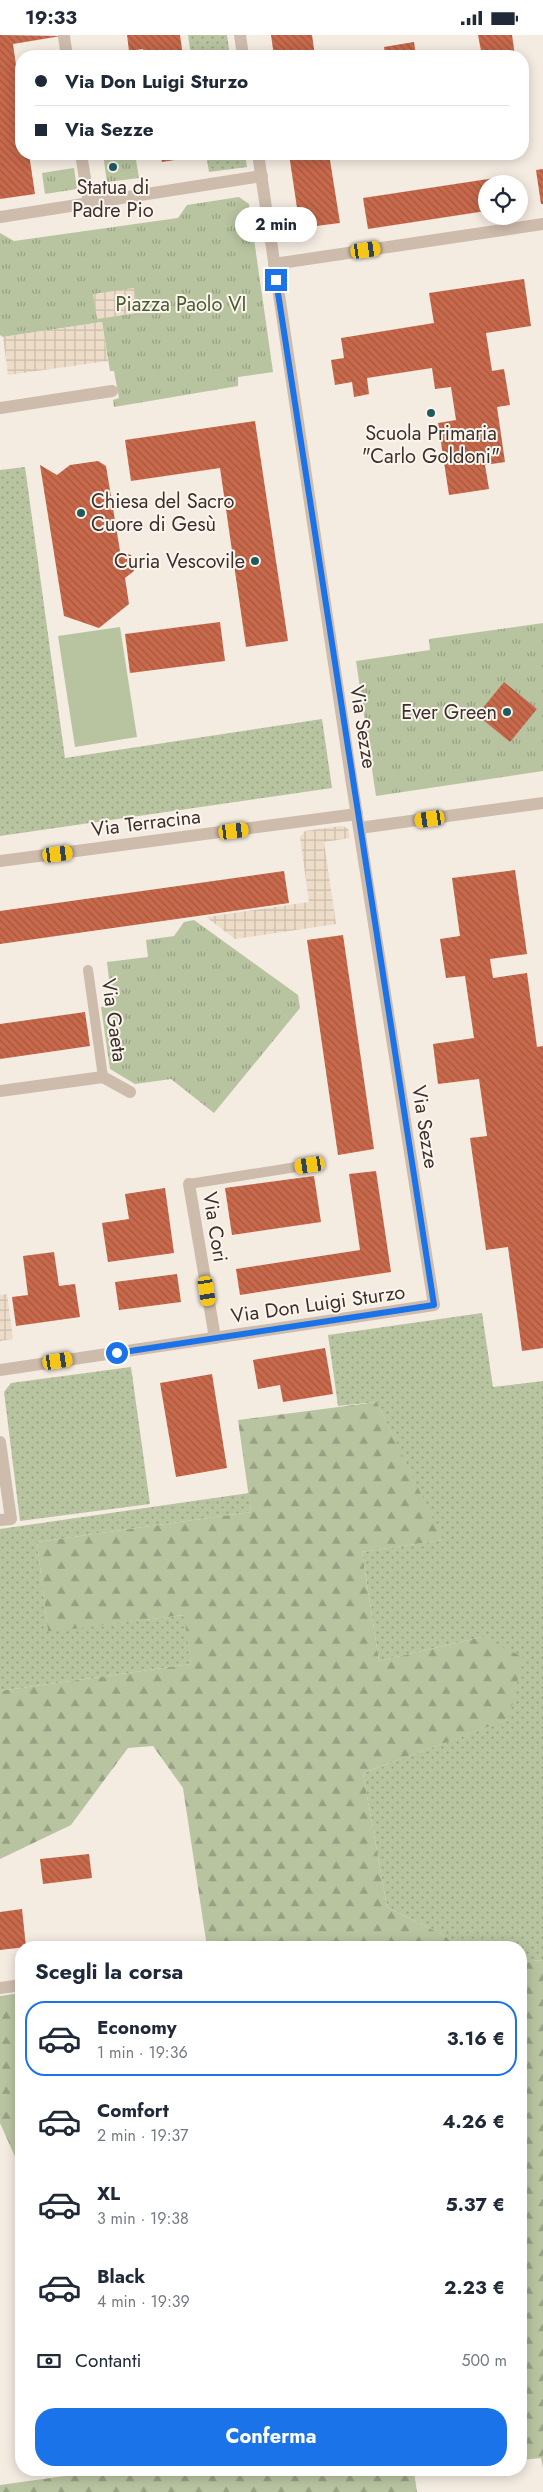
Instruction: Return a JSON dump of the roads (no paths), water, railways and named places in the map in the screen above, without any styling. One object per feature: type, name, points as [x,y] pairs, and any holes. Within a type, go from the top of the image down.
[{"type":"street","points":[[240,35],[243,50]]},
{"type":"street","points":[[64,37],[66,50]]},
{"type":"street","points":[[82,160],[89,203]]},
{"type":"street","name":"Via Sezze","points":[[259,160],[359,828],[434,1305]]},
{"type":"street","points":[[0,217],[262,176]]},
{"type":"street","points":[[274,264],[543,223]]},
{"type":"street","points":[[0,408],[112,391]]},
{"type":"street","points":[[359,828],[543,803]]},
{"type":"street","name":"Via Terracina","points":[[0,861],[357,814]]},
{"type":"street","name":"Via Gaeta","points":[[0,1091],[103,1077],[130,1092]]},
{"type":"street","name":"Via Cori","points":[[189,1183],[215,1338]]},
{"type":"street","name":"Via Don Luigi Sturzo","points":[[0,1370],[434,1305]]},
{"type":"street","points":[[0,1442],[11,1519],[0,1520]]},
{"type":"street","points":[[0,1988],[15,1986]]},
{"type":"lane","name":"Via Gaeta","points":[[88,970],[103,1077]]},
{"type":"lane","name":"Via Cori","points":[[189,1183],[310,1165]]},
{"type":"place","name":"Statua di Padre Pio","points":[[113,167]]},
{"type":"place","name":"Scuola Primaria \"Carlo Goldoni\"","points":[[431,413]]},
{"type":"place","name":"Chiesa del Sacro Cuore di Gesù","points":[[81,513]]},
{"type":"place","name":"Curia Vescovile","points":[[255,561]]},
{"type":"place","name":"Ever Green","points":[[507,712]]},
{"type":"park label","name":"Piazza Paolo VI","points":[[181,304]]}]
